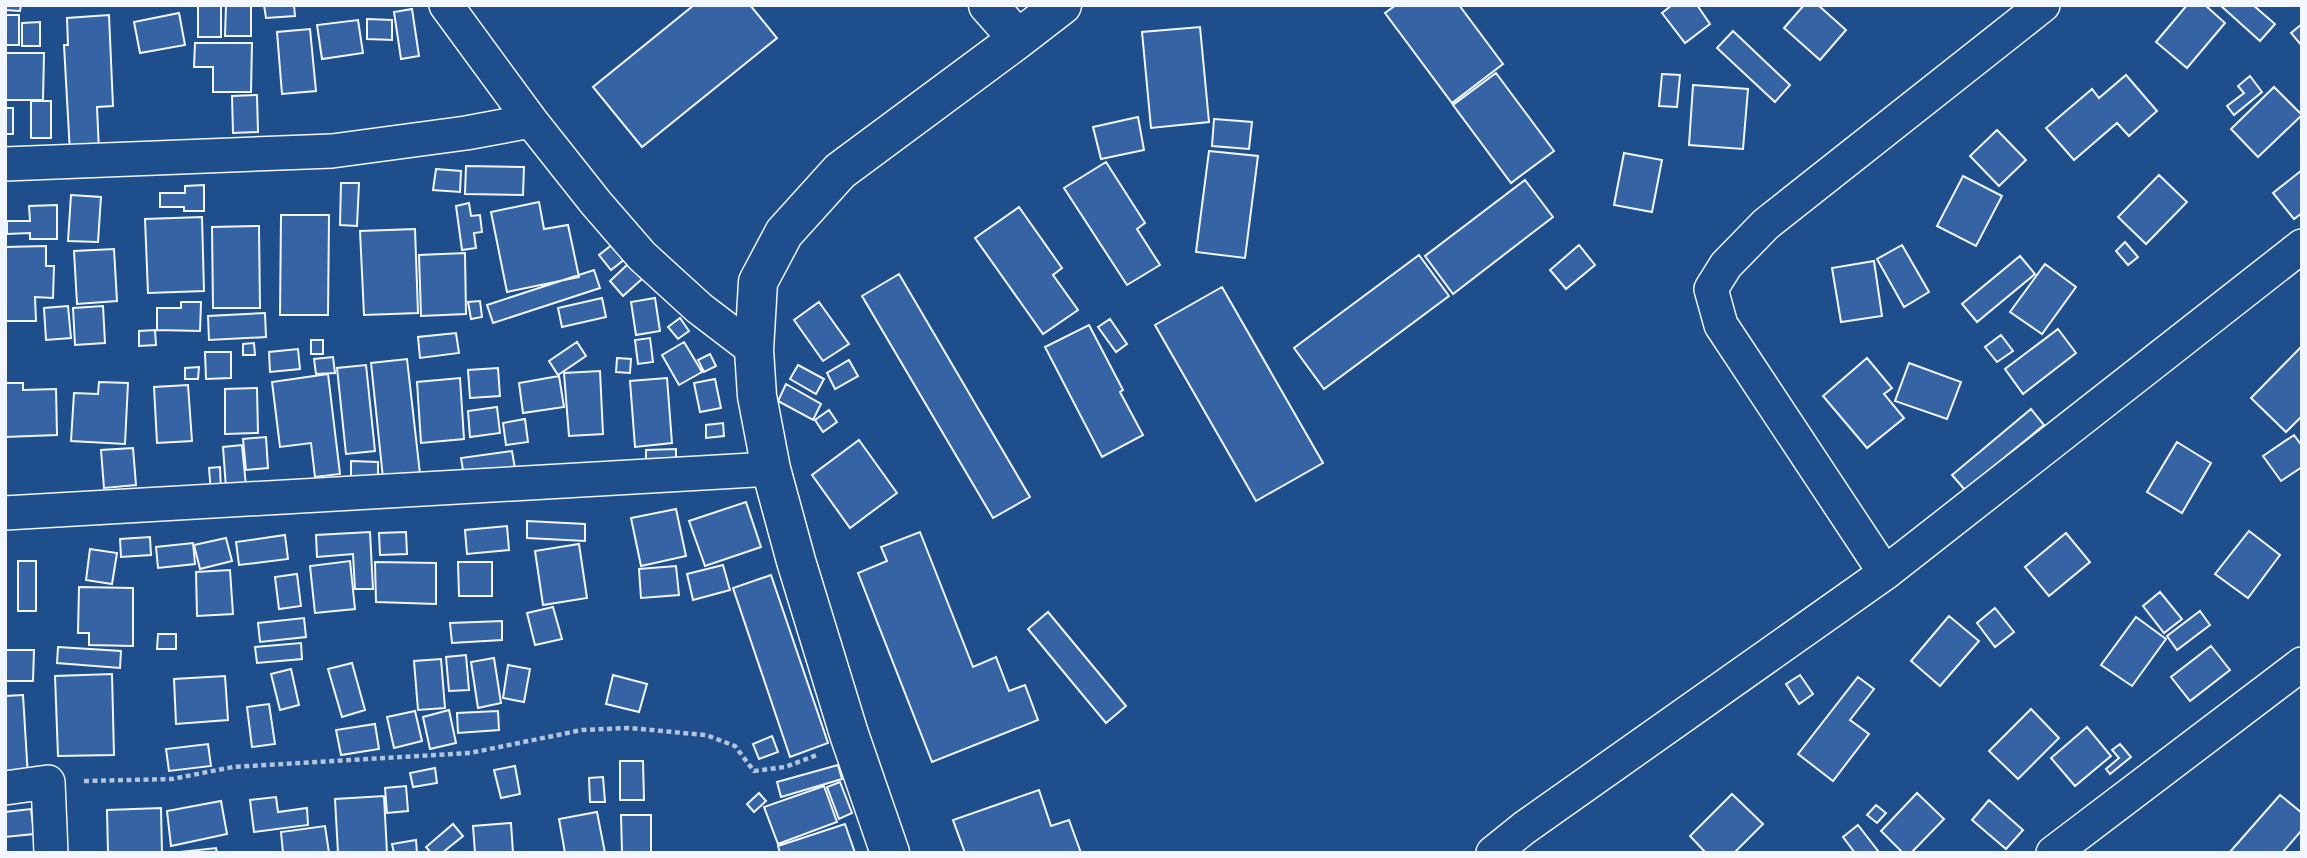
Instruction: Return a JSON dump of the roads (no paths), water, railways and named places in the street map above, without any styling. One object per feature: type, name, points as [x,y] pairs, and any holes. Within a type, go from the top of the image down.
[{"type":"street","points":[[446,5],[531,121],[642,256],[699,308],[754,350]]},
{"type":"street","points":[[988,5],[1017,39]]},
{"type":"street","points":[[890,853],[849,734],[771,469],[757,396],[754,350],[758,282],[784,233],[840,171],[1062,5]]},
{"type":"street","points":[[1885,573],[1721,325],[1711,289],[1726,265],[1766,224],[2043,5]]},
{"type":"street","points":[[5,164],[332,150],[466,133],[531,121]]},
{"type":"street","points":[[1493,853],[1535,820],[1885,573],[2302,246]]},
{"type":"street","points":[[5,513],[771,469]]},
{"type":"street","points":[[2053,853],[2302,664]]},
{"type":"street","points":[[5,788],[48,782],[51,853]]}]
